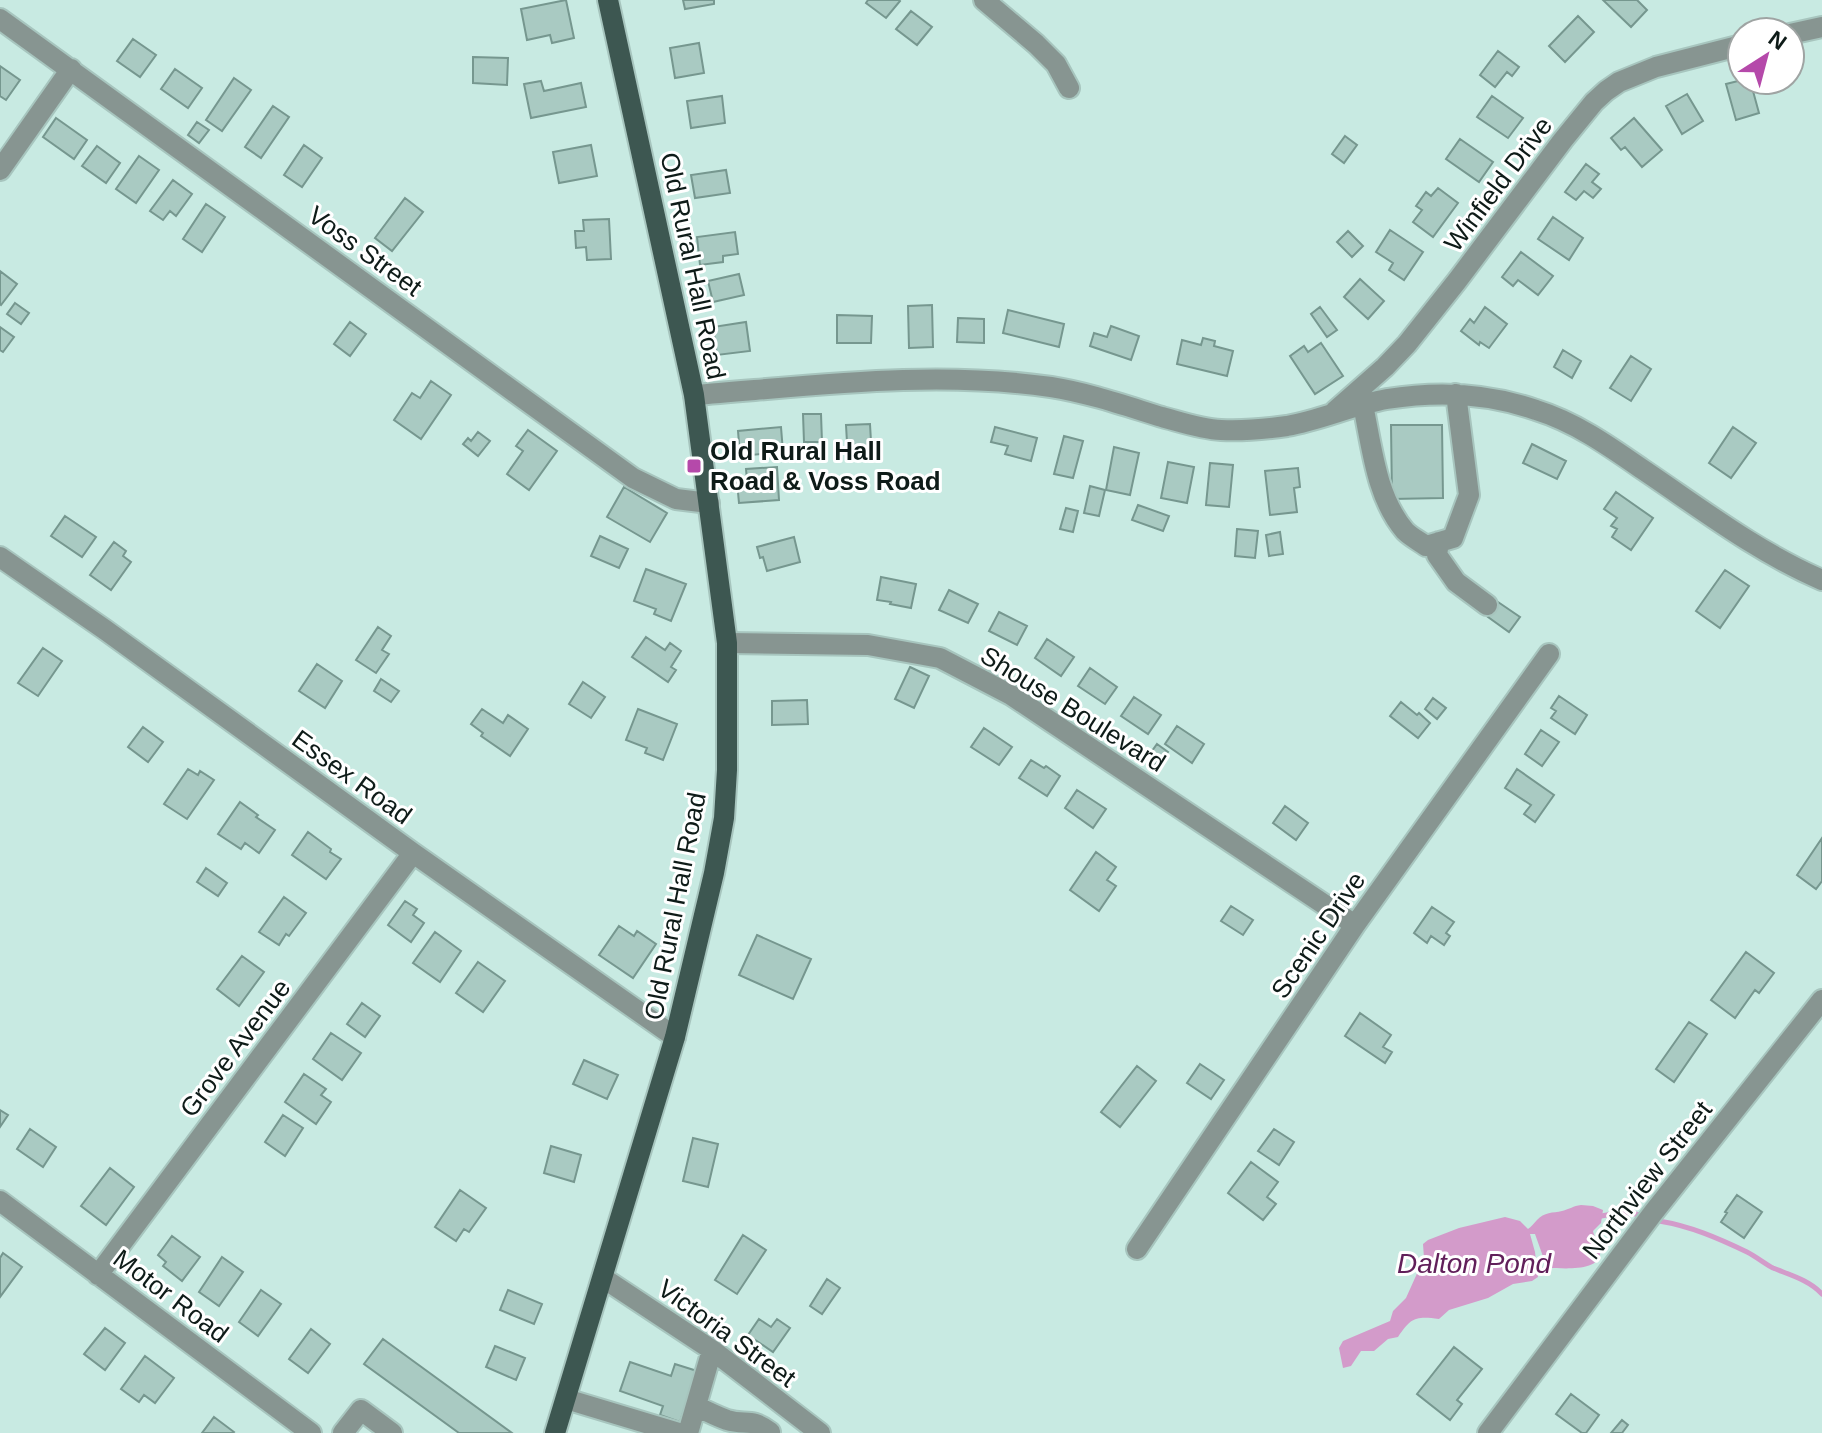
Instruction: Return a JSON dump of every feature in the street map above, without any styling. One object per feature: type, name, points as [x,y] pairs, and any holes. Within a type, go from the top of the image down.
[{"type":"main road","name":"Old Rural Hall Road","points":[[555,1433],[675,1037],[714,873],[724,818],[727,770],[727,643],[694,395],[608,0]]},
{"type":"street","points":[[984,0],[1056,64],[1069,88]]},
{"type":"street","name":"Voss Street","points":[[0,19],[633,478],[676,499],[709,503]]},
{"type":"street","name":"Winfield Drive","points":[[1332,413],[1407,344],[1594,102],[1619,82],[1656,67],[1726,49]]},
{"type":"street","points":[[0,170],[71,69]]},
{"type":"street","points":[[694,395],[886,381],[959,379],[1007,382],[1055,388],[1217,430],[1290,425],[1387,399],[1435,394],[1506,401],[1567,422],[1609,446],[1742,536],[1822,580]]},
{"type":"street","points":[[1363,405],[1382,489],[1407,533],[1426,546],[1453,538],[1469,495],[1456,394]]},
{"type":"street","points":[[1439,542],[1437,555],[1456,582],[1487,605]]},
{"type":"street","name":"Essex Road","points":[[0,557],[675,1037]]},
{"type":"street","name":"Shouse Boulevard","points":[[727,643],[868,645],[940,658],[1011,695],[1355,925]]},
{"type":"street","name":"Scenic Drive","points":[[1137,1249],[1355,925],[1549,654]]},
{"type":"street","name":"Grove Avenue","points":[[98,1275],[413,853]]},
{"type":"street","name":"Northview Street","points":[[1494,1431],[1653,1213],[1822,1000]]},
{"type":"street","name":"Motor Road","points":[[0,1201],[311,1433]]},
{"type":"street","name":"Victoria Street","points":[[603,1278],[712,1350],[820,1433]]},
{"type":"street","points":[[688,1433],[712,1350]]},
{"type":"street","points":[[566,1399],[679,1433]]},
{"type":"street","points":[[696,1406],[730,1421],[752,1422],[770,1432]]},
{"type":"street","points":[[343,1433],[361,1410],[392,1433]]},
{"type":"water","name":"Dalton Pond","points":[[1581,1205],[1603,1210],[1601,1223],[1593,1231],[1600,1249],[1596,1262],[1581,1268],[1549,1268],[1535,1234],[1530,1234],[1538,1277],[1449,1310],[1439,1319],[1414,1320],[1398,1337],[1388,1339],[1374,1351],[1361,1351],[1351,1366],[1343,1368],[1339,1348],[1343,1341],[1390,1321],[1393,1311],[1406,1298],[1424,1258],[1423,1244],[1428,1240],[1459,1228],[1505,1217],[1520,1221],[1528,1229],[1549,1213]]},
{"type":"building","points":[[566,0],[574,38],[552,43],[550,35],[527,40],[521,9]]},
{"type":"building","points":[[683,0],[714,0],[714,4],[685,9]]},
{"type":"building","points":[[868,0],[900,1],[886,18],[866,3]]},
{"type":"building","points":[[1603,0],[1637,0],[1647,10],[1631,27]]},
{"type":"building","points":[[911,11],[932,27],[917,45],[896,29]]},
{"type":"building","points":[[1578,16],[1594,32],[1565,62],[1549,46]]},
{"type":"building","points":[[133,39],[156,55],[140,77],[117,61]]},
{"type":"building","points":[[699,43],[704,73],[675,78],[670,48]]},
{"type":"building","points":[[1498,51],[1519,67],[1512,76],[1507,72],[1495,87],[1480,75]]},
{"type":"building","points":[[473,57],[508,58],[507,85],[473,83]]},
{"type":"building","points":[[0,66],[20,80],[6,100],[0,96]]},
{"type":"building","points":[[175,69],[202,88],[188,108],[161,89]]},
{"type":"building","points":[[234,78],[251,90],[222,131],[206,120]]},
{"type":"building","points":[[541,81],[544,91],[581,83],[586,107],[531,118],[524,84]]},
{"type":"building","points":[[1687,94],[1703,121],[1682,134],[1666,106]]},
{"type":"building","points":[[722,96],[725,123],[691,128],[687,101]]},
{"type":"building","points":[[1492,96],[1523,118],[1508,138],[1477,117]]},
{"type":"building","points":[[1729,96],[1754,96],[1759,113],[1736,120]]},
{"type":"building","points":[[273,106],[289,117],[261,158],[245,147]]},
{"type":"building","points":[[56,118],[87,140],[74,159],[43,137]]},
{"type":"building","points":[[1634,118],[1662,150],[1642,167],[1625,147],[1621,150],[1611,138]]},
{"type":"building","points":[[197,122],[209,130],[199,143],[188,135]]},
{"type":"building","points":[[1345,136],[1357,145],[1344,163],[1332,154]]},
{"type":"building","points":[[1460,139],[1493,162],[1479,182],[1446,159]]},
{"type":"building","points":[[304,145],[322,158],[302,187],[284,175]]},
{"type":"building","points":[[591,145],[597,176],[559,183],[553,152]]},
{"type":"building","points":[[97,146],[120,163],[106,183],[82,166]]},
{"type":"building","points":[[139,156],[159,170],[136,203],[116,189]]},
{"type":"building","points":[[1586,164],[1599,174],[1592,182],[1601,189],[1593,198],[1584,191],[1576,200],[1565,192]]},
{"type":"building","points":[[726,170],[730,193],[695,198],[691,175]]},
{"type":"building","points":[[173,180],[192,194],[176,216],[170,211],[163,220],[150,211]]},
{"type":"building","points":[[1438,188],[1458,203],[1433,237],[1413,222],[1422,210],[1416,206],[1426,192],[1431,196]]},
{"type":"building","points":[[405,198],[423,212],[392,251],[375,238]]},
{"type":"building","points":[[206,204],[225,217],[202,252],[183,239]]},
{"type":"building","points":[[1553,217],[1583,238],[1569,260],[1538,239]]},
{"type":"building","points":[[609,219],[611,259],[587,260],[586,247],[576,248],[575,231],[584,231],[583,220]]},
{"type":"building","points":[[1390,230],[1423,252],[1404,280],[1389,270],[1393,263],[1376,252]]},
{"type":"building","points":[[1348,231],[1363,246],[1352,257],[1337,242]]},
{"type":"building","points":[[735,232],[738,254],[723,256],[723,262],[700,265],[697,237]]},
{"type":"building","points":[[1521,252],[1553,276],[1538,295],[1518,280],[1513,286],[1502,277]]},
{"type":"building","points":[[0,271],[17,284],[1,305],[0,304]]},
{"type":"building","points":[[739,274],[744,295],[713,302],[708,281]]},
{"type":"building","points":[[1360,279],[1384,301],[1368,319],[1344,297]]},
{"type":"building","points":[[15,303],[29,313],[21,324],[7,314]]},
{"type":"building","points":[[932,305],[933,347],[909,348],[908,306]]},
{"type":"building","points":[[1320,307],[1337,330],[1327,337],[1311,314]]},
{"type":"building","points":[[1485,307],[1507,324],[1489,348],[1480,342],[1479,345],[1461,331],[1470,319],[1474,323]]},
{"type":"building","points":[[1008,310],[1064,324],[1059,347],[1003,333]]},
{"type":"building","points":[[837,315],[872,316],[871,343],[837,343]]},
{"type":"building","points":[[958,318],[984,319],[984,343],[957,342]]},
{"type":"building","points":[[350,322],[366,334],[350,356],[334,344]]},
{"type":"building","points":[[746,322],[750,351],[717,355],[713,327]]},
{"type":"building","points":[[1111,326],[1139,336],[1131,360],[1090,346],[1094,333],[1107,337]]},
{"type":"building","points":[[0,327],[14,337],[3,352],[0,350]]},
{"type":"building","points":[[1203,338],[1215,341],[1214,346],[1233,351],[1227,376],[1177,364],[1182,340],[1201,345]]},
{"type":"building","points":[[1321,343],[1343,376],[1315,394],[1290,356],[1304,346],[1308,352]]},
{"type":"building","points":[[1563,350],[1581,361],[1572,378],[1554,367]]},
{"type":"building","points":[[1631,356],[1651,369],[1631,401],[1610,388]]},
{"type":"building","points":[[431,381],[451,395],[421,439],[394,420],[412,393],[420,398]]},
{"type":"building","points":[[803,414],[821,414],[822,442],[804,442]]},
{"type":"building","points":[[870,424],[872,459],[848,460],[846,425]]},
{"type":"building","points":[[1391,425],[1442,425],[1443,498],[1392,499]]},
{"type":"building","points":[[781,427],[783,452],[740,456],[738,431]]},
{"type":"building","points":[[995,427],[1037,438],[1031,461],[1005,454],[1008,446],[991,442]]},
{"type":"building","points":[[1733,427],[1756,443],[1731,478],[1709,463]]},
{"type":"building","points":[[528,430],[557,451],[529,490],[507,474],[523,451],[516,446]]},
{"type":"building","points":[[478,432],[490,441],[478,456],[463,444],[468,438],[471,441]]},
{"type":"building","points":[[1064,436],[1083,441],[1073,478],[1054,474]]},
{"type":"building","points":[[1532,444],[1566,461],[1557,479],[1523,463]]},
{"type":"building","points":[[1114,447],[1139,453],[1130,495],[1106,490]]},
{"type":"building","points":[[1168,462],[1194,467],[1187,503],[1161,498]]},
{"type":"building","points":[[1210,463],[1233,465],[1229,507],[1206,505]]},
{"type":"building","points":[[777,467],[779,500],[739,503],[737,482],[747,481],[746,469]]},
{"type":"building","points":[[1298,468],[1300,487],[1294,488],[1297,512],[1270,515],[1265,471]]},
{"type":"building","points":[[1090,486],[1105,490],[1099,516],[1084,513]]},
{"type":"building","points":[[624,487],[667,513],[650,542],[607,517]]},
{"type":"building","points":[[1616,492],[1653,518],[1631,550],[1612,537],[1617,529],[1611,526],[1617,518],[1604,509]]},
{"type":"building","points":[[1138,505],[1169,516],[1163,531],[1132,520]]},
{"type":"building","points":[[1066,508],[1078,511],[1073,532],[1060,529]]},
{"type":"building","points":[[65,516],[96,537],[82,557],[51,536]]},
{"type":"building","points":[[1237,529],[1258,531],[1255,558],[1235,556]]},
{"type":"building","points":[[1280,532],[1283,554],[1269,556],[1266,535]]},
{"type":"building","points":[[600,536],[628,549],[619,568],[591,556]]},
{"type":"building","points":[[794,537],[800,562],[767,571],[757,547]]},
{"type":"building","points":[[114,542],[126,551],[123,556],[131,562],[111,590],[90,575]]},
{"type":"building","points":[[646,569],[686,584],[671,621],[654,614],[656,609],[634,601]]},
{"type":"building","points":[[1725,570],[1749,586],[1720,628],[1696,611]]},
{"type":"building","points":[[881,577],[916,584],[911,608],[877,600]]},
{"type":"building","points":[[949,590],[978,604],[968,623],[939,610]]},
{"type":"building","points":[[1498,602],[1520,617],[1509,632],[1488,617]]},
{"type":"building","points":[[999,612],[1027,626],[1017,645],[989,631]]},
{"type":"building","points":[[378,627],[391,636],[382,650],[389,654],[376,673],[356,660]]},
{"type":"building","points":[[646,637],[665,650],[670,643],[681,651],[671,667],[676,670],[668,682],[632,657]]},
{"type":"building","points":[[1047,639],[1074,657],[1061,676],[1035,658]]},
{"type":"building","points":[[43,648],[62,661],[38,696],[18,683]]},
{"type":"building","points":[[317,664],[342,681],[325,708],[299,691]]},
{"type":"building","points":[[910,667],[929,676],[914,708],[895,699]]},
{"type":"building","points":[[1090,668],[1117,687],[1105,704],[1078,686]]},
{"type":"building","points":[[381,679],[399,691],[391,702],[374,691]]},
{"type":"building","points":[[583,682],[605,697],[591,718],[569,704]]},
{"type":"building","points":[[1559,696],[1587,715],[1575,734],[1551,718],[1556,711],[1551,708]]},
{"type":"building","points":[[1134,697],[1161,715],[1148,734],[1121,716]]},
{"type":"building","points":[[1433,698],[1446,708],[1437,719],[1425,709]]},
{"type":"building","points":[[807,700],[808,724],[772,725],[772,701]]},
{"type":"building","points":[[1401,702],[1430,723],[1418,738],[1390,716]]},
{"type":"building","points":[[482,709],[503,723],[508,715],[528,729],[510,756],[481,736],[483,733],[471,724]]},
{"type":"building","points":[[638,709],[677,724],[663,760],[645,753],[647,748],[626,740]]},
{"type":"building","points":[[1177,726],[1204,744],[1192,763],[1165,744]]},
{"type":"building","points":[[143,727],[163,742],[148,762],[128,747]]},
{"type":"building","points":[[984,728],[1012,747],[999,765],[971,747]]},
{"type":"building","points":[[1541,730],[1559,742],[1542,766],[1525,754]]},
{"type":"building","points":[[1157,744],[1168,752],[1158,766],[1147,758]]},
{"type":"building","points":[[1031,760],[1060,776],[1047,796],[1019,778]]},
{"type":"building","points":[[188,769],[198,775],[200,771],[214,780],[187,819],[164,804]]},
{"type":"building","points":[[1517,769],[1554,795],[1535,822],[1524,814],[1531,805],[1505,788]]},
{"type":"building","points":[[1077,790],[1106,809],[1093,828],[1065,808]]},
{"type":"building","points":[[240,802],[275,830],[259,853],[245,843],[241,849],[218,834]]},
{"type":"building","points":[[1285,806],[1308,823],[1296,840],[1273,823]]},
{"type":"building","points":[[308,832],[341,859],[326,879],[292,855]]},
{"type":"building","points":[[1822,838],[1822,881],[1816,889],[1797,875]]},
{"type":"building","points":[[1096,852],[1116,867],[1107,880],[1116,886],[1099,911],[1070,890]]},
{"type":"building","points":[[206,868],[227,883],[218,896],[197,882]]},
{"type":"building","points":[[284,897],[306,913],[279,945],[259,932]]},
{"type":"building","points":[[405,901],[417,909],[413,915],[424,923],[411,942],[388,925]]},
{"type":"building","points":[[1231,906],[1253,920],[1243,935],[1221,921]]},
{"type":"building","points":[[1432,907],[1454,922],[1446,933],[1450,936],[1444,945],[1431,936],[1427,943],[1414,933]]},
{"type":"building","points":[[619,926],[634,936],[637,931],[656,944],[633,978],[599,955]]},
{"type":"building","points":[[435,932],[461,951],[440,982],[413,963]]},
{"type":"building","points":[[757,935],[811,959],[793,999],[739,975]]},
{"type":"building","points":[[1746,952],[1774,973],[1759,993],[1755,990],[1735,1018],[1711,1000]]},
{"type":"building","points":[[242,956],[264,972],[239,1006],[217,989]]},
{"type":"building","points":[[478,962],[505,981],[483,1012],[456,993]]},
{"type":"building","points":[[362,1003],[380,1016],[365,1037],[347,1024]]},
{"type":"building","points":[[1360,1013],[1391,1035],[1383,1047],[1392,1052],[1385,1063],[1345,1036]]},
{"type":"building","points":[[1689,1022],[1707,1034],[1674,1082],[1656,1069]]},
{"type":"building","points":[[331,1033],[361,1053],[342,1080],[313,1059]]},
{"type":"building","points":[[584,1060],[618,1075],[607,1099],[573,1084]]},
{"type":"building","points":[[1200,1064],[1224,1080],[1211,1099],[1187,1083]]},
{"type":"building","points":[[1137,1066],[1156,1081],[1120,1127],[1101,1112]]},
{"type":"building","points":[[304,1074],[326,1089],[321,1095],[331,1102],[316,1124],[285,1102]]},
{"type":"building","points":[[0,1110],[8,1115],[0,1127]]},
{"type":"building","points":[[283,1115],[303,1128],[285,1156],[265,1142]]},
{"type":"building","points":[[30,1129],[56,1147],[43,1167],[17,1149]]},
{"type":"building","points":[[1274,1129],[1294,1142],[1279,1165],[1258,1151]]},
{"type":"building","points":[[693,1138],[718,1144],[708,1187],[683,1181]]},
{"type":"building","points":[[551,1146],[581,1155],[574,1182],[544,1173]]},
{"type":"building","points":[[1251,1162],[1278,1182],[1267,1197],[1276,1204],[1263,1220],[1228,1193]]},
{"type":"building","points":[[110,1168],[134,1187],[106,1225],[81,1206]]},
{"type":"building","points":[[460,1190],[486,1208],[469,1232],[464,1229],[456,1241],[435,1227]]},
{"type":"building","points":[[1737,1195],[1762,1212],[1744,1238],[1721,1222]]},
{"type":"building","points":[[743,1235],[766,1250],[737,1294],[715,1280]]},
{"type":"building","points":[[172,1236],[200,1257],[182,1281],[163,1266],[166,1262],[158,1255]]},
{"type":"building","points":[[3,1253],[22,1267],[0,1297],[0,1258]]},
{"type":"building","points":[[222,1257],[243,1272],[219,1306],[199,1292]]},
{"type":"building","points":[[827,1279],[840,1288],[822,1314],[810,1306]]},
{"type":"building","points":[[261,1290],[281,1304],[258,1336],[239,1322]]},
{"type":"building","points":[[508,1290],[542,1304],[534,1324],[500,1310]]},
{"type":"building","points":[[759,1319],[771,1327],[777,1319],[790,1328],[773,1352],[748,1335]]},
{"type":"building","points":[[105,1328],[125,1343],[105,1370],[84,1354]]},
{"type":"building","points":[[311,1329],[330,1344],[308,1373],[289,1359]]},
{"type":"building","points":[[383,1339],[512,1433],[459,1433],[364,1364]]},
{"type":"building","points":[[495,1346],[525,1358],[516,1380],[486,1367]]},
{"type":"building","points":[[1454,1347],[1482,1369],[1457,1400],[1462,1404],[1450,1420],[1417,1394]]},
{"type":"building","points":[[145,1356],[174,1378],[155,1403],[144,1395],[139,1402],[121,1389]]},
{"type":"building","points":[[630,1362],[671,1376],[675,1364],[697,1371],[680,1422],[660,1415],[663,1406],[620,1391]]},
{"type":"building","points":[[1571,1394],[1599,1415],[1586,1433],[1556,1414]]},
{"type":"building","points":[[214,1417],[234,1432],[202,1433]]},
{"type":"building","points":[[1622,1420],[1628,1425],[1622,1433],[1611,1433]]},
{"type":"waterway","points":[[1596,1217],[1623,1212],[1641,1215]]},
{"type":"waterway","points":[[1659,1221],[1693,1229],[1725,1242],[1805,1281],[1822,1294]]},
{"type":"place","name":"Old Rural Hall Road & Voss Road","points":[[694,466]]}]
